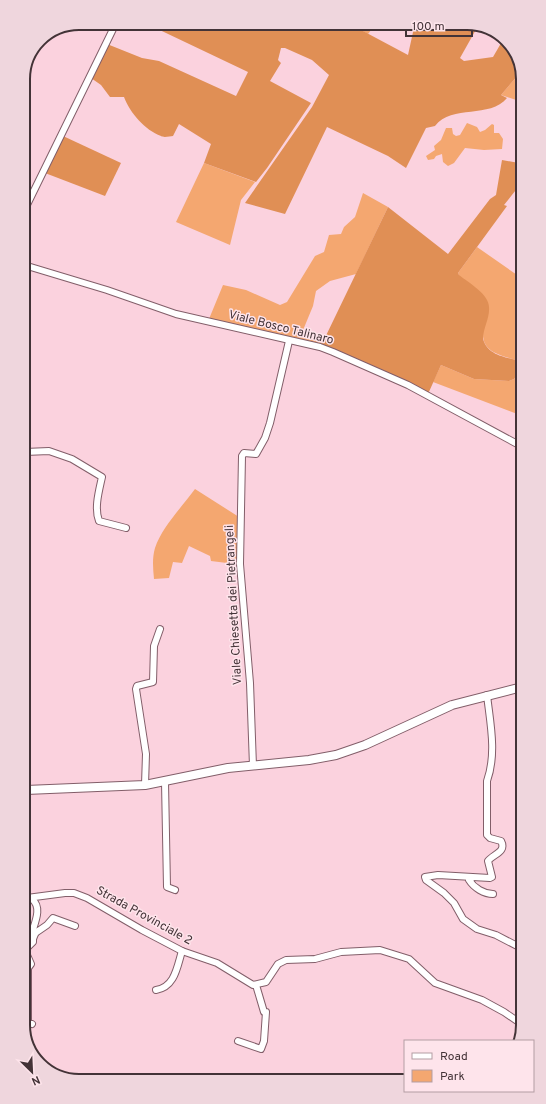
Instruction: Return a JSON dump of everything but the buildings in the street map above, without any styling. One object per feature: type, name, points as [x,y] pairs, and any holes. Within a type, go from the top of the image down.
[{"type":"main road","points":[[30,790],[145,785],[165,782],[201,773],[336,755],[365,745],[452,704],[516,688]]},
{"type":"street","points":[[30,199],[113,30]]},
{"type":"street","name":"Viale Bosco Talinaro","points":[[30,267],[107,290],[176,314],[289,340],[333,352],[408,385],[516,444]]},
{"type":"street","name":"Viale Chiesetta dei Pietrangeli","points":[[253,766],[249,676],[240,564],[242,456],[244,454],[256,454],[265,438],[289,340]]},
{"type":"street","points":[[30,452],[48,451],[72,459],[102,477],[98,496],[97,515],[99,521],[126,528]]},
{"type":"street","points":[[145,785],[146,754],[136,689],[137,686],[153,682],[154,646],[160,629]]},
{"type":"street","points":[[486,695],[492,750],[490,772],[487,780],[487,835],[490,838],[501,841],[503,845],[500,852],[488,861],[492,877],[490,878],[438,875],[425,877],[426,880],[444,893],[454,903],[463,919],[472,926],[496,935],[516,946]]},
{"type":"street","points":[[165,782],[167,887],[175,890]]},
{"type":"street","points":[[472,878],[469,880],[472,884],[485,894],[493,894]]},
{"type":"street","name":"Strada Provinciale 2","points":[[30,898],[65,893],[87,898],[182,951],[217,963],[244,980],[256,985]]},
{"type":"street","points":[[30,898],[37,902],[38,909],[31,936],[35,934]]},
{"type":"street","points":[[30,945],[33,942],[32,939],[35,934],[48,925],[53,918],[75,926]]},
{"type":"street","points":[[238,1041],[261,1049],[264,1041],[266,1012],[264,1012],[256,985],[266,982],[278,964],[286,960],[316,959],[341,952],[380,950],[409,960],[435,983],[482,1000],[516,1020]]},
{"type":"street","points":[[156,990],[161,989],[173,980],[182,951]]},
{"type":"green space","points":[[361,30],[371,30],[368,34]]},
{"type":"green space","points":[[516,78],[516,100],[501,95]]},
{"type":"green space","points":[[467,123],[477,127],[480,132],[492,124],[494,125],[494,133],[499,133],[503,139],[502,149],[484,150],[465,148],[454,163],[448,166],[443,162],[442,154],[436,156],[434,159],[428,160],[426,156],[435,150],[434,146],[441,140],[446,128],[452,128],[453,134],[456,136],[460,135]]},
{"type":"green space","points":[[204,163],[255,182],[241,200],[230,245],[176,222]]},
{"type":"green space","points":[[363,193],[388,207],[356,274],[330,281],[316,291],[313,306],[301,335],[323,343],[321,346],[209,319],[223,285],[246,290],[280,305],[287,302],[315,256],[324,252],[329,235],[341,234],[344,227],[355,217]]},
{"type":"green space","points":[[477,247],[516,274],[516,360],[495,353],[486,346],[483,333],[458,273]]},
{"type":"green space","points":[[441,365],[474,379],[509,381],[516,376],[516,413],[433,382]]},
{"type":"green space","points":[[195,489],[239,517],[238,562],[235,564],[211,561],[210,556],[189,546],[182,563],[173,562],[169,578],[154,579],[153,556],[158,540],[167,525]]},
{"type":"shaded area","points":[[160,30],[361,30],[408,55],[413,30],[471,30],[475,31],[460,58],[464,61],[493,57],[501,43],[512,60],[516,78],[501,95],[507,98],[500,104],[491,108],[451,115],[442,119],[435,126],[426,128],[406,168],[388,156],[327,127],[285,214],[245,203],[312,107],[329,75],[312,60],[285,48],[281,48],[278,60],[281,63],[270,81],[311,103],[256,182],[204,163],[211,144],[179,124],[173,136],[162,137],[149,130],[134,115],[124,97],[110,97],[101,85],[91,78],[107,44],[142,58],[159,61],[236,96],[248,72]]},
{"type":"shaded area","points":[[63,136],[121,163],[105,196],[45,173]]},
{"type":"shaded area","points":[[502,160],[516,162],[516,190],[504,205],[507,206],[458,273],[486,298],[489,307],[483,339],[485,345],[498,355],[516,360],[516,376],[514,379],[509,381],[474,379],[441,365],[428,394],[321,346],[388,207],[448,254],[490,199],[496,195]]}]
